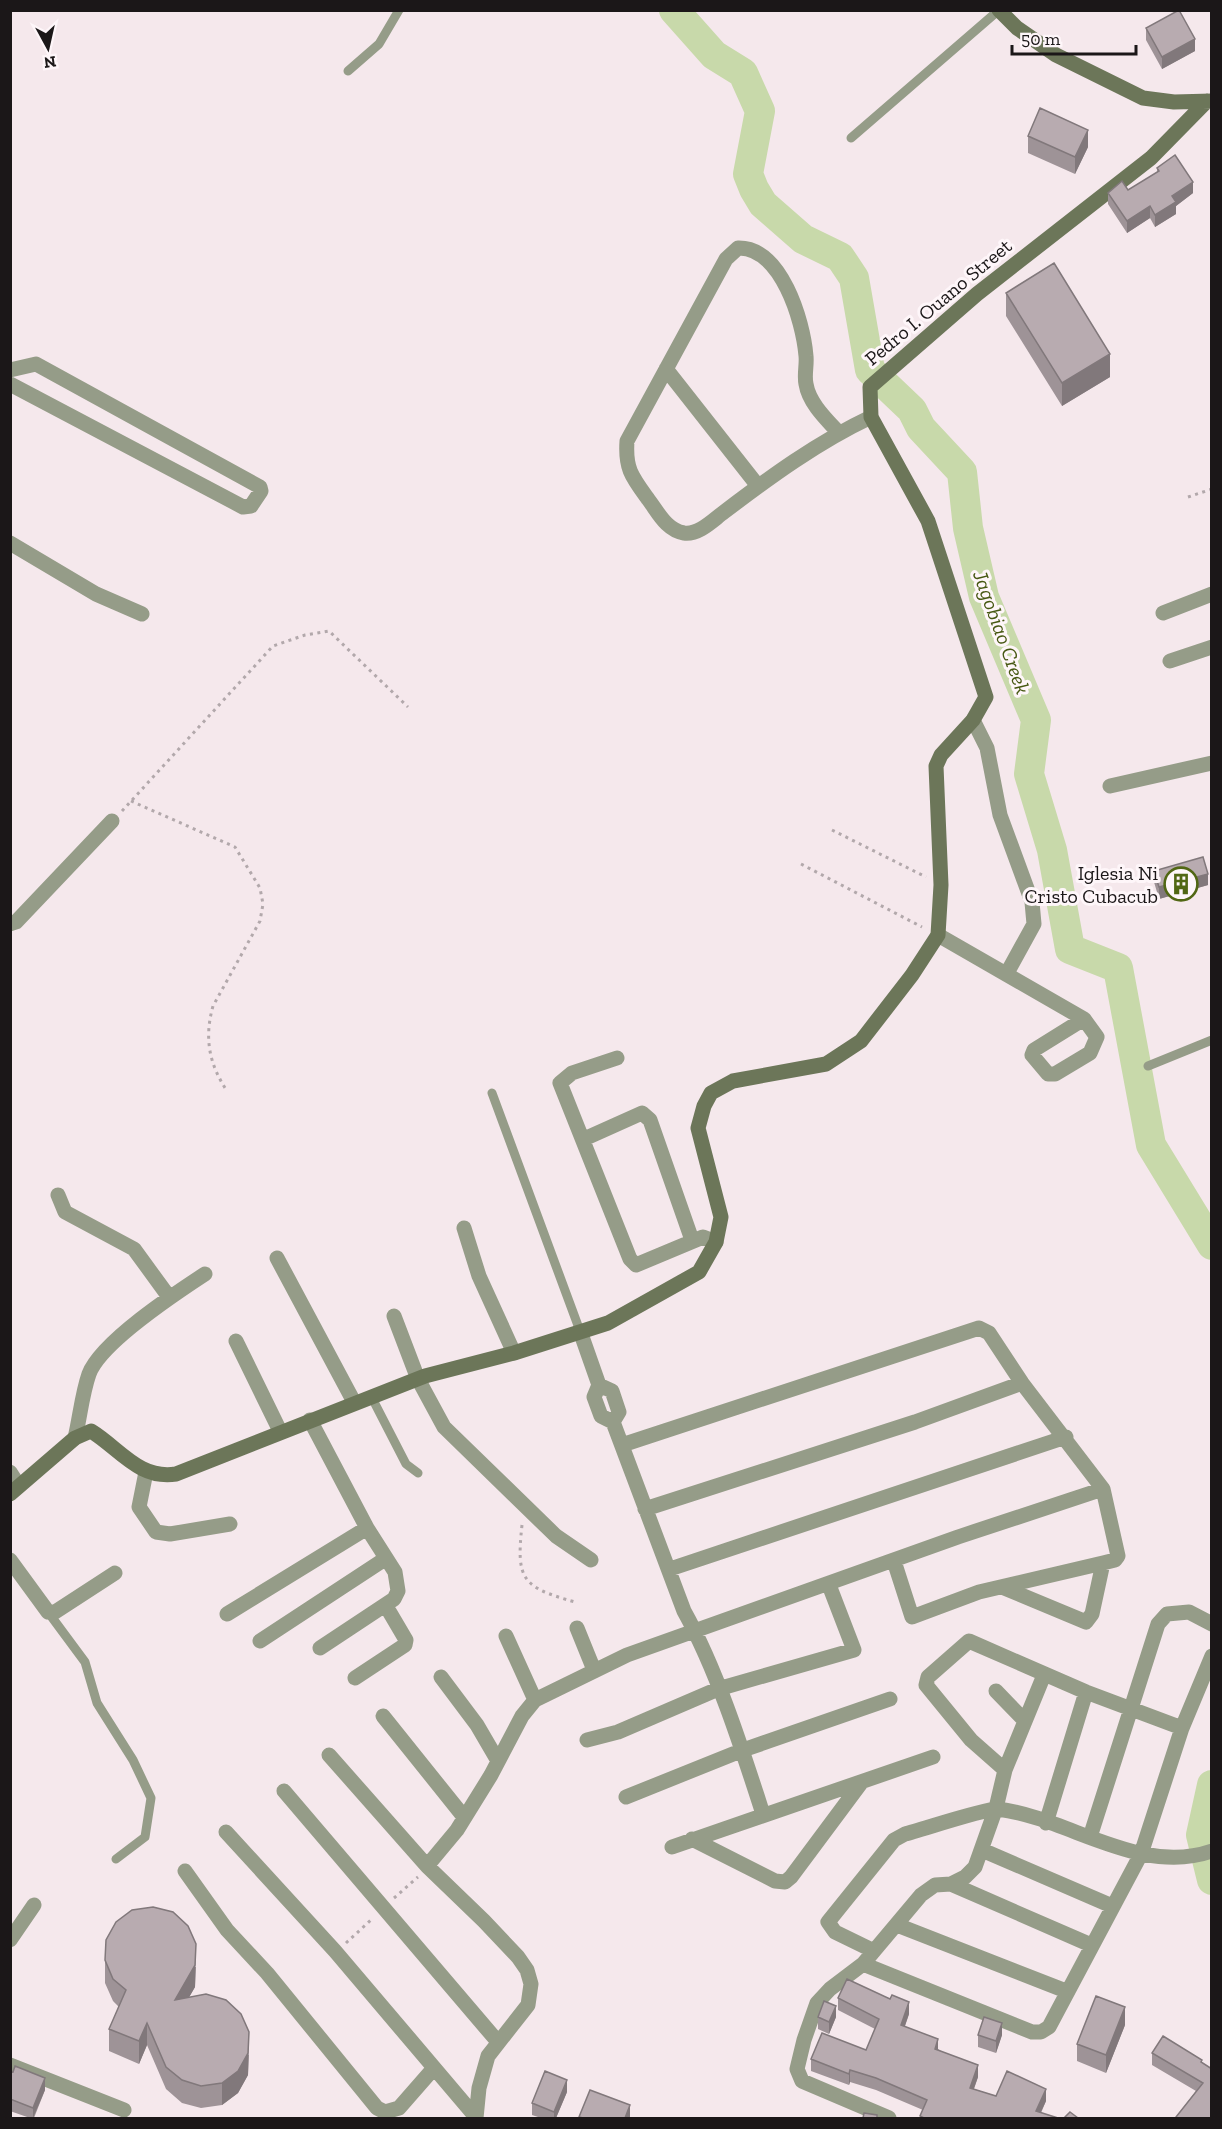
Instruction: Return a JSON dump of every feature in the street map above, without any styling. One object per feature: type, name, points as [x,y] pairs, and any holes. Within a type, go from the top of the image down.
[{"type":"street","points":[[999,10],[1017,28],[1056,55],[1143,98],[1209,101]]},
{"type":"street","name":"Pedro I. Ouano Street","points":[[941,885],[936,766],[941,755],[973,720],[986,697],[982,678],[952,600],[928,521],[871,417],[870,387],[977,294],[1151,158],[1209,101]]},
{"type":"street","points":[[839,433],[817,409],[806,385],[806,355],[797,312],[786,286],[765,258],[748,248],[738,248],[726,259],[627,441],[626,461],[630,474],[669,527],[685,533],[699,531],[758,486],[839,433],[871,417]]},
{"type":"street","points":[[10,370],[36,363],[260,487],[261,491],[251,506],[243,507],[10,384]]},
{"type":"street","points":[[666,369],[758,486]]},
{"type":"street","points":[[10,543],[96,594],[142,614]]},
{"type":"street","points":[[1163,613],[1212,594]]},
{"type":"street","points":[[1170,661],[1212,647]]},
{"type":"street","points":[[973,720],[987,748],[1000,815],[1032,902],[1034,924],[1007,973]]},
{"type":"street","points":[[1110,786],[1212,764]]},
{"type":"street","points":[[10,924],[16,922],[112,821]]},
{"type":"street","points":[[10,1472],[15,1490],[75,1438],[91,1431],[146,1473],[161,1477],[176,1474],[280,1431],[418,1379],[514,1353],[608,1323],[699,1272],[716,1242],[721,1217],[698,1128],[704,1106],[711,1093],[733,1081],[826,1064],[861,1041],[912,975],[938,934],[941,885]]},
{"type":"street","points":[[938,934],[1084,1019]]},
{"type":"street","points":[[617,1058],[572,1073],[561,1083],[630,1259],[636,1265],[703,1237],[716,1242]]},
{"type":"street","points":[[584,1139],[642,1113],[650,1120],[692,1240]]},
{"type":"street","points":[[58,1195],[65,1212],[134,1250],[169,1298]]},
{"type":"street","points":[[464,1228],[479,1276],[514,1353]]},
{"type":"street","points":[[277,1258],[354,1402]]},
{"type":"street","points":[[75,1438],[87,1383],[94,1365],[115,1342],[169,1298],[205,1274]]},
{"type":"street","points":[[394,1316],[418,1379],[444,1427],[556,1536],[591,1560]]},
{"type":"street","points":[[622,1445],[979,1328],[989,1333],[1022,1383],[1066,1437],[1103,1489],[1118,1556],[1115,1560],[1002,1587],[912,1617],[894,1561]]},
{"type":"street","points":[[579,1331],[599,1385],[594,1397],[601,1416],[613,1422],[684,1611],[695,1630],[742,1750],[763,1814]]},
{"type":"street","points":[[236,1341],[280,1431]]},
{"type":"street","points":[[645,1509],[915,1422],[1022,1383]]},
{"type":"street","points":[[310,1420],[367,1528],[395,1572],[398,1591],[394,1599],[386,1606],[320,1648]]},
{"type":"street","points":[[669,1569],[1066,1437]]},
{"type":"street","points":[[146,1473],[139,1507],[156,1532],[170,1534],[230,1524]]},
{"type":"street","points":[[427,1866],[457,1830],[522,1716],[535,1700],[627,1655],[1103,1489]]},
{"type":"street","points":[[227,1614],[367,1528]]},
{"type":"street","points":[[260,1641],[385,1559]]},
{"type":"street","points":[[10,1560],[48,1611],[55,1612],[115,1573]]},
{"type":"street","points":[[1002,1587],[1086,1622],[1092,1614],[1103,1563]]},
{"type":"street","points":[[587,1740],[618,1732],[718,1689],[854,1650],[828,1585]]},
{"type":"street","points":[[356,1678],[405,1645],[406,1640],[386,1606]]},
{"type":"street","points":[[1090,1838],[1158,1624],[1167,1614],[1189,1612],[1212,1624]]},
{"type":"street","points":[[578,1628],[594,1671]]},
{"type":"street","points":[[506,1636],[535,1700]]},
{"type":"street","points":[[1005,1770],[971,1740],[928,1689],[928,1677],[969,1641],[1044,1675],[1182,1728]]},
{"type":"street","points":[[863,1964],[1032,2032],[1041,2032],[1049,2027],[1066,1991],[1141,1854],[1182,1728],[1212,1656]]},
{"type":"street","points":[[889,2118],[802,2081],[797,2070],[804,2040],[817,2003],[830,1989],[863,1964],[921,1895],[935,1885],[951,1884],[965,1877],[975,1868],[996,1809],[1005,1770],[1044,1675]]},
{"type":"street","points":[[441,1677],[477,1725],[498,1761]]},
{"type":"street","points":[[996,1691],[1024,1720]]},
{"type":"street","points":[[1046,1823],[1086,1692]]},
{"type":"street","points":[[626,1797],[742,1750],[890,1700]]},
{"type":"street","points":[[383,1716],[464,1817]]},
{"type":"street","points":[[329,1755],[427,1866],[484,1921],[518,1957],[527,1970],[531,1984],[528,2005],[488,2056],[475,2117]]},
{"type":"street","points":[[672,1847],[933,1757]]},
{"type":"street","points":[[692,1839],[775,1881],[785,1882],[861,1782]]},
{"type":"street","points":[[284,1791],[498,2042]]},
{"type":"street","points":[[874,1951],[835,1932],[828,1922],[894,1840],[905,1834],[996,1809],[1141,1854],[1176,1859],[1192,1858],[1212,1851]]},
{"type":"street","points":[[226,1832],[335,1951],[475,2117]]},
{"type":"street","points":[[982,1850],[1112,1906]]},
{"type":"street","points":[[185,1871],[227,1930],[267,1973],[377,2108],[385,2112],[399,2108],[434,2068]]},
{"type":"street","points":[[951,1884],[1091,1945]]},
{"type":"street","points":[[10,1940],[34,1905]]},
{"type":"street","points":[[897,1924],[1066,1991]]},
{"type":"street","points":[[10,2065],[124,2110]]},
{"type":"lane","points":[[348,71],[379,44],[399,10]]},
{"type":"lane","points":[[851,138],[999,10]]},
{"type":"lane","points":[[1148,1066],[1212,1040]]},
{"type":"lane","points":[[492,1093],[579,1331]]},
{"type":"lane","points":[[371,1396],[406,1464],[418,1473]]},
{"type":"lane","points":[[48,1611],[84,1662],[97,1703],[133,1760],[151,1798],[145,1837],[116,1859]]},
{"type":"path","points":[[1188,497],[1212,489]]},
{"type":"path","points":[[112,821],[273,646],[305,634],[329,631],[408,707]]},
{"type":"path","points":[[131,801],[235,847],[260,888],[263,904],[260,921],[213,1006],[208,1021],[209,1057],[227,1091]]},
{"type":"path","points":[[832,830],[941,885]]},
{"type":"path","points":[[801,864],[938,934]]},
{"type":"path","points":[[520,1499],[521,1570],[529,1583],[537,1590],[575,1602]]},
{"type":"building","points":[[1179,10],[1195,39],[1162,57],[1146,28]]},
{"type":"building","points":[[1040,108],[1088,130],[1075,157],[1028,136]]},
{"type":"building","points":[[1175,155],[1193,182],[1172,196],[1176,202],[1155,215],[1150,206],[1127,221],[1108,193],[1122,181],[1128,190],[1159,171],[1157,168]]},
{"type":"building","points":[[1054,263],[1110,354],[1062,383],[1006,293]]},
{"type":"building","points":[[1203,857],[1208,874],[1159,887],[1154,871]]},
{"type":"building","points":[[153,1907],[173,1912],[188,1926],[196,1944],[195,1965],[175,2000],[206,1994],[226,2000],[241,2014],[249,2032],[248,2053],[238,2071],[222,2083],[201,2086],[182,2080],[166,2067],[147,2023],[139,2041],[109,2029],[126,1990],[113,1979],[105,1960],[106,1940],[116,1922],[132,1910]]},
{"type":"building","points":[[847,1979],[890,1999],[892,1995],[909,2002],[901,2025],[938,2039],[935,2049],[978,2065],[970,2088],[996,2096],[1007,2071],[1046,2089],[1036,2111],[1058,2118],[924,2118],[920,2116],[927,2100],[876,2078],[850,2070],[849,2074],[811,2059],[822,2033],[866,2050],[879,2019],[838,1998]]},
{"type":"building","points":[[1096,1996],[1125,2007],[1106,2055],[1077,2044]]},
{"type":"building","points":[[824,2001],[836,2006],[829,2022],[818,2017]]},
{"type":"building","points":[[984,2017],[1002,2023],[996,2041],[978,2035]]},
{"type":"building","points":[[1163,2036],[1202,2060],[1201,2062],[1212,2069],[1212,2118],[1176,2117],[1203,2083],[1152,2053]]},
{"type":"building","points":[[15,2066],[45,2078],[33,2108],[10,2099],[10,2071],[13,2072]]},
{"type":"building","points":[[545,2071],[567,2080],[554,2112],[532,2103]]},
{"type":"building","points":[[590,2090],[630,2105],[625,2118],[579,2117]]},
{"type":"building","points":[[1070,2112],[1078,2118],[1064,2118]]},
{"type":"building","points":[[864,2113],[877,2115],[877,2118],[863,2118]]},
{"type":"waterway","name":"Jagobiao Creek","points":[[674,10],[714,55],[743,73],[760,111],[748,174],[763,204],[803,239],[840,257],[854,278],[870,370],[912,410],[921,428],[962,472],[968,528],[984,597],[1036,720],[1029,774],[1052,850],[1070,949],[1118,968],[1151,1145],[1212,1245]]},
{"type":"waterway","name":"Jagobiao Creek","points":[[1212,1785],[1201,1835],[1212,1880]]},
{"type":"place","name":"Iglesia Ni Cristo Cubacub","points":[[1181,884]]}]
